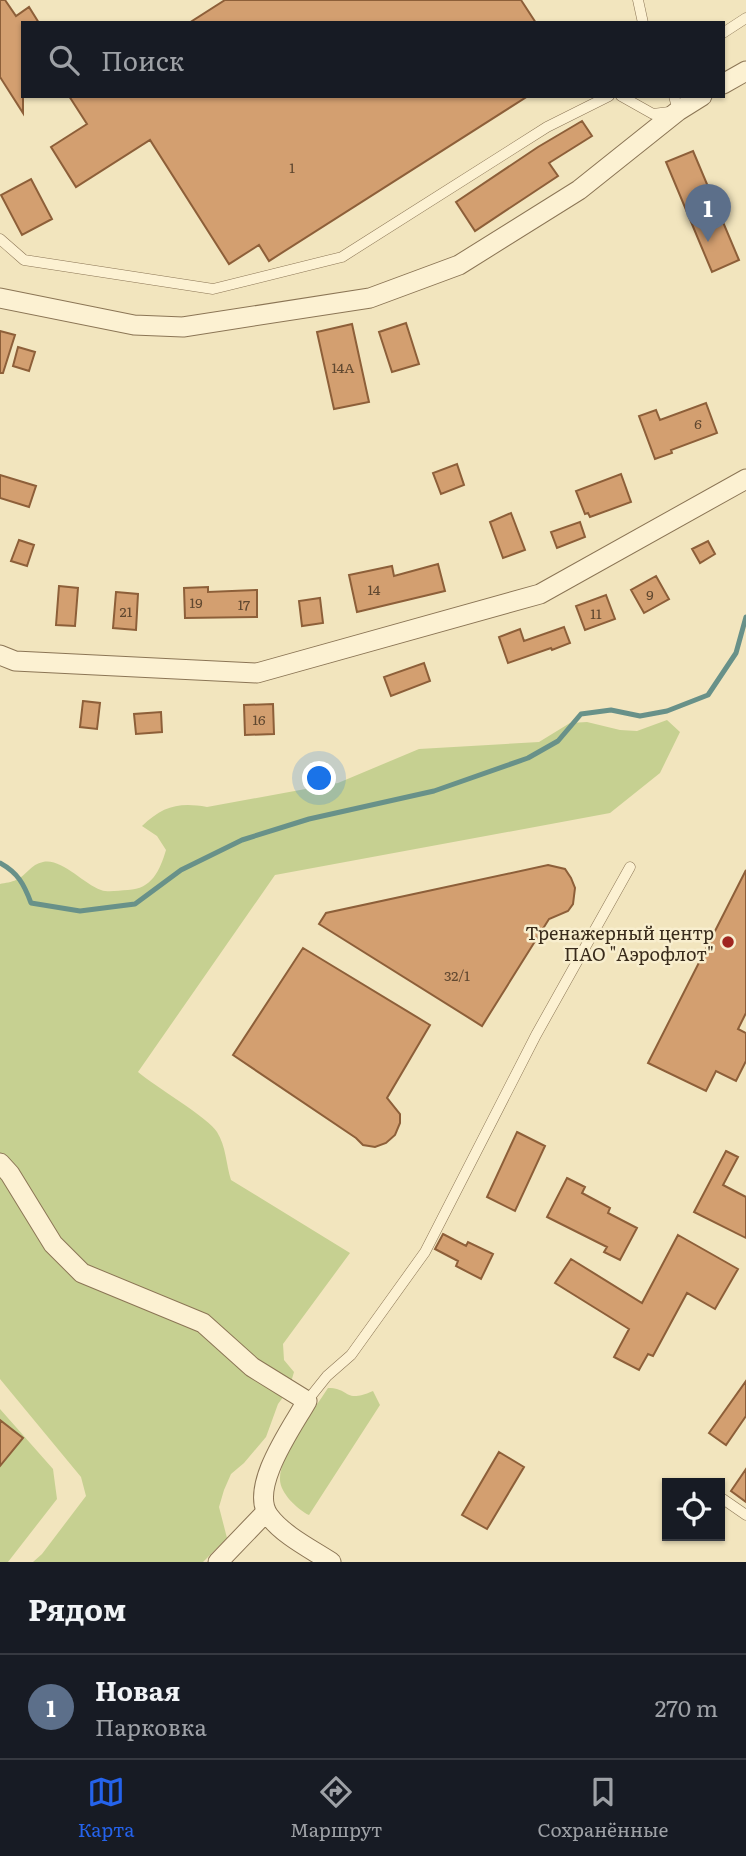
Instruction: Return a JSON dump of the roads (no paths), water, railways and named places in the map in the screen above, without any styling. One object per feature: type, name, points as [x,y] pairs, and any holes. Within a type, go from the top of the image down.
[{"type":"street","points":[[725,83],[746,71]]},
{"type":"street","points":[[0,298],[134,325],[183,327],[370,298],[459,265],[579,190],[676,103],[695,98]]},
{"type":"street","points":[[0,656],[15,661],[257,673],[540,594],[746,479]]},
{"type":"street","points":[[0,1163],[10,1174],[54,1244],[82,1273],[203,1323],[253,1367],[307,1401],[271,1465],[265,1485],[264,1505],[266,1512],[288,1532],[331,1562]]},
{"type":"street","points":[[218,1562],[266,1512]]},
{"type":"lane","points":[[638,0],[643,21]]},
{"type":"lane","points":[[725,32],[746,18]]},
{"type":"lane","points":[[0,239],[24,260],[213,289],[342,257],[547,127],[605,98]]},
{"type":"lane","points":[[625,98],[653,114],[676,103]]},
{"type":"lane","points":[[307,1401],[327,1376],[351,1354],[425,1252],[536,1035],[630,866]]},
{"type":"lane","points":[[725,1500],[746,1515]]},
{"type":"waterway","points":[[0,863],[20,880],[31,903],[80,911],[135,904],[181,870],[242,840],[309,819],[434,791],[528,758],[558,741],[581,714],[611,710],[640,716],[667,711],[708,695],[736,653],[746,617]]},
{"type":"place","name":"Новая","points":[[708,242]]},
{"type":"place","name":"Тренажерный центр ПАО \"Аэрофлот\"","points":[[728,942]]}]
